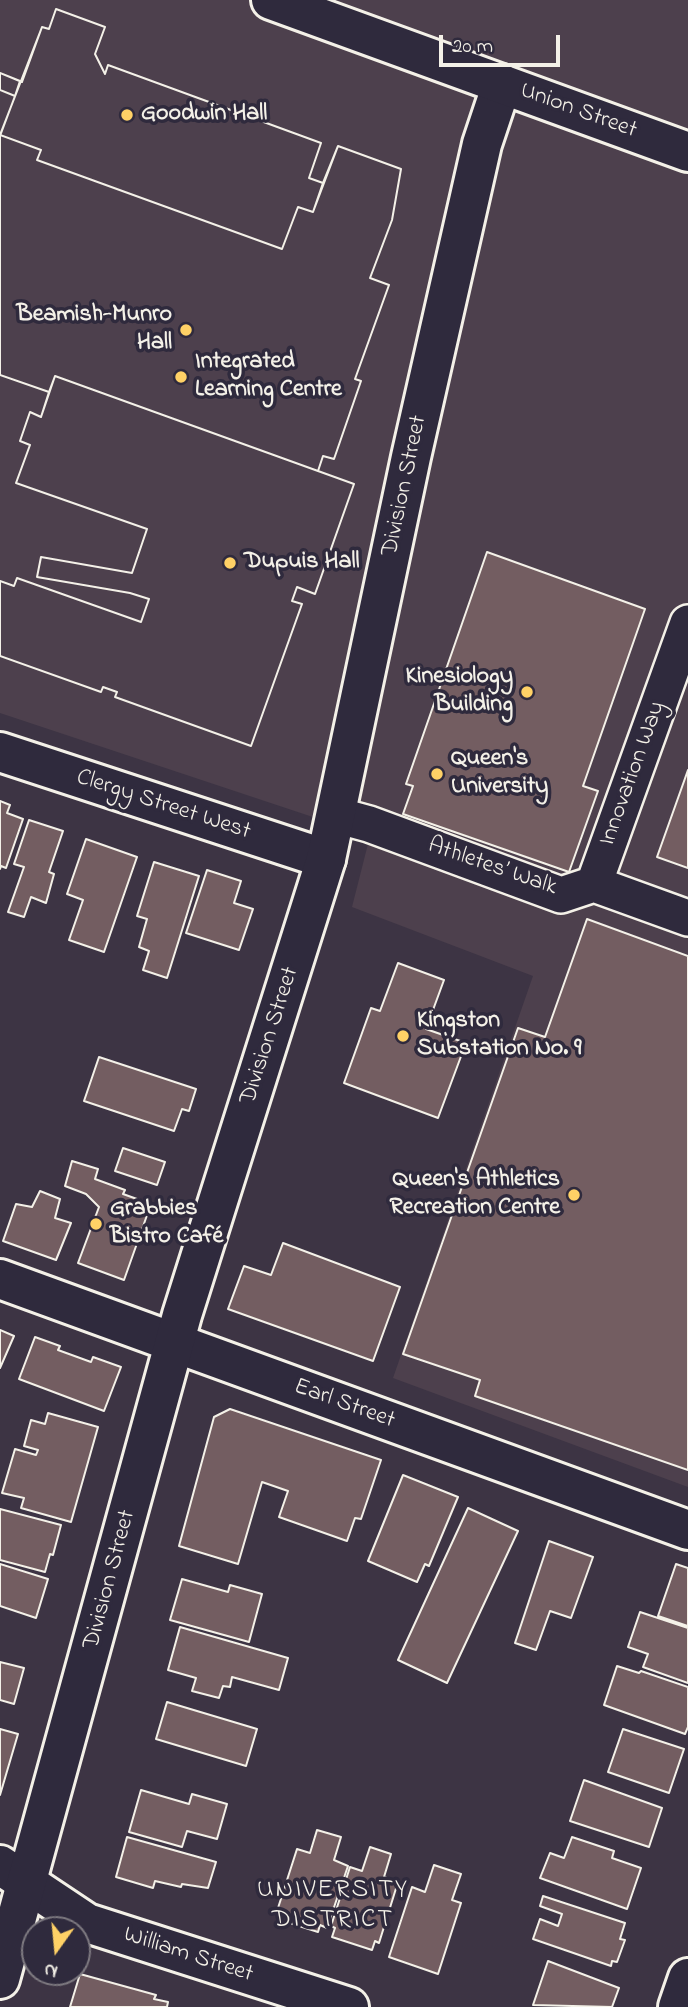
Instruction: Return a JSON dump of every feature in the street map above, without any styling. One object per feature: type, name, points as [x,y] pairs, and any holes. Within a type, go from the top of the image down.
[{"type":"street","name":"Union Street","points":[[271,0],[688,152]]},
{"type":"street","name":"Division Street","points":[[0,1979],[14,1874],[175,1343],[327,859],[411,457],[482,144],[502,84]]},
{"type":"street","name":"Innovation Way","points":[[594,884],[688,623]]},
{"type":"street","name":"Clergy Street West","points":[[0,752],[327,859]]},
{"type":"street","name":"Athletes’ Walk","points":[[336,815],[369,824],[561,895],[594,884],[688,918]]},
{"type":"street","name":"Earl Street","points":[[0,1279],[688,1530]]},
{"type":"street","name":"William Street","points":[[14,1874],[88,1923],[349,2007]]},
{"type":"street","points":[[678,2007],[688,1978]]},
{"type":"shaded area","name":"Queen's University","points":[[0,0],[688,0],[688,1487],[393,1378],[533,976],[352,907],[370,836],[0,713]]},
{"type":"building","name":"Integrated Learning Centre","points":[[56,9],[105,27],[95,54],[105,74],[108,65],[321,143],[309,178],[323,183],[338,146],[401,169],[392,220],[370,278],[389,285],[355,379],[361,381],[334,459],[323,456],[318,471],[354,484],[315,594],[297,587],[292,601],[302,604],[251,746],[115,697],[117,692],[103,687],[101,692],[0,656],[0,581],[14,586],[17,578],[141,622],[149,599],[130,593],[37,577],[41,557],[132,573],[147,529],[16,483],[30,445],[20,441],[30,412],[41,417],[49,392],[0,375],[0,136],[15,96],[0,90],[0,73],[22,82],[42,27],[49,29]]},
{"type":"building","name":"Goodwin Hall","points":[[56,9],[105,27],[95,54],[105,74],[108,65],[321,143],[309,178],[323,183],[313,212],[298,207],[282,249],[37,160],[41,150],[0,135],[42,27],[49,29]]},
{"type":"building","points":[[0,73],[20,81],[15,96],[0,90]]},
{"type":"building","name":"Beamish-Munro Hall","points":[[0,135],[41,150],[37,160],[282,249],[298,207],[313,212],[338,146],[401,169],[392,220],[370,278],[389,285],[355,379],[361,381],[334,459],[323,456],[318,471],[55,376],[49,392],[0,375]]},
{"type":"building","name":"Dupuis Hall","points":[[55,376],[354,484],[315,594],[297,587],[292,601],[302,604],[251,746],[115,697],[117,692],[103,687],[101,692],[0,656],[0,581],[14,586],[17,578],[141,622],[149,599],[130,593],[37,577],[41,557],[132,573],[147,529],[16,483],[30,445],[20,441],[30,412],[41,417]]},
{"type":"building","name":"Kinesiology Building","points":[[487,552],[645,609],[583,786],[598,791],[569,872],[403,814],[413,786],[406,784]]},
{"type":"building","points":[[688,770],[688,868],[657,857]]},
{"type":"building","points":[[0,801],[10,805],[7,813],[23,819],[6,868],[1,866],[0,869]]},
{"type":"building","points":[[29,820],[63,831],[49,872],[54,874],[46,903],[31,897],[24,917],[8,912],[24,867],[14,864]]},
{"type":"building","points":[[86,839],[137,857],[104,952],[69,940],[83,900],[67,894]]},
{"type":"building","points":[[154,862],[199,876],[167,978],[143,970],[149,951],[139,947],[147,919],[137,916]]},
{"type":"building","points":[[207,870],[241,881],[234,903],[253,909],[239,950],[186,933]]},
{"type":"building","name":"Queen's Athletics Recreation Centre","points":[[587,919],[688,956],[688,1470],[475,1396],[480,1380],[403,1354],[518,1028],[545,1037]]},
{"type":"building","name":"Kingston Substation No. 9","points":[[398,963],[444,980],[426,1029],[466,1043],[438,1118],[344,1083],[371,1008],[380,1011]]},
{"type":"building","points":[[99,1057],[196,1089],[189,1111],[182,1109],[174,1131],[84,1101]]},
{"type":"building","points":[[123,1148],[165,1162],[157,1185],[115,1171]]},
{"type":"building","points":[[72,1161],[98,1169],[95,1179],[125,1190],[123,1194],[151,1204],[124,1280],[78,1263],[99,1207],[86,1194],[65,1186]]},
{"type":"building","points":[[40,1191],[60,1199],[55,1218],[71,1223],[56,1260],[3,1241],[16,1204],[32,1207]]},
{"type":"building","points":[[283,1243],[400,1287],[373,1361],[228,1309],[244,1266],[271,1275]]},
{"type":"building","points":[[0,1330],[14,1336],[0,1368]]},
{"type":"building","points":[[35,1337],[60,1346],[58,1350],[91,1362],[93,1357],[121,1367],[104,1411],[19,1379]]},
{"type":"building","points":[[230,1409],[381,1460],[361,1519],[355,1518],[347,1541],[279,1517],[288,1491],[262,1482],[238,1564],[179,1546],[214,1417]]},
{"type":"building","points":[[48,1413],[98,1427],[71,1522],[21,1508],[24,1498],[2,1493],[15,1449],[36,1455],[38,1450],[24,1446],[31,1420],[45,1424]]},
{"type":"building","points":[[403,1475],[458,1497],[429,1566],[425,1564],[417,1582],[368,1561]]},
{"type":"building","points":[[468,1508],[518,1531],[447,1683],[398,1660]]},
{"type":"building","points":[[0,1509],[61,1525],[45,1572],[0,1560]]},
{"type":"building","points":[[549,1541],[593,1557],[571,1618],[550,1611],[536,1650],[515,1643]]},
{"type":"building","points":[[0,1564],[48,1579],[36,1618],[0,1606]]},
{"type":"building","points":[[676,1564],[688,1568],[688,1626],[658,1616]]},
{"type":"building","points":[[182,1579],[228,1592],[230,1585],[262,1594],[249,1642],[170,1620]]},
{"type":"building","points":[[640,1612],[688,1628],[688,1683],[643,1667],[648,1654],[628,1647]]},
{"type":"building","points":[[180,1627],[288,1658],[279,1690],[232,1677],[230,1687],[223,1686],[219,1698],[192,1691],[196,1678],[168,1670]]},
{"type":"building","points":[[0,1662],[24,1668],[14,1704],[0,1700]]},
{"type":"building","points":[[617,1666],[688,1687],[688,1727],[685,1734],[604,1705]]},
{"type":"building","points":[[167,1702],[257,1729],[246,1766],[156,1739]]},
{"type":"building","points":[[0,1729],[18,1734],[0,1795]]},
{"type":"building","points":[[623,1729],[684,1749],[669,1793],[608,1772]]},
{"type":"building","points":[[584,1780],[662,1808],[649,1847],[570,1821]]},
{"type":"building","points":[[141,1790],[189,1804],[192,1794],[227,1804],[217,1839],[187,1831],[182,1847],[129,1832]]},
{"type":"building","points":[[317,1830],[341,1837],[334,1860],[348,1866],[327,1928],[320,1925],[318,1932],[277,1919],[297,1849],[310,1853]]},
{"type":"building","points":[[127,1837],[216,1862],[208,1888],[182,1884],[181,1887],[155,1881],[153,1888],[116,1877]]},
{"type":"building","points":[[572,1837],[614,1851],[612,1858],[641,1868],[627,1909],[540,1878],[550,1853],[564,1858]]},
{"type":"building","points":[[370,1847],[391,1854],[384,1877],[398,1882],[379,1943],[375,1941],[372,1950],[332,1937],[335,1928],[331,1926],[350,1867],[362,1871]]},
{"type":"building","points":[[434,1865],[461,1874],[452,1900],[461,1903],[438,1974],[389,1957],[412,1887],[425,1892]]},
{"type":"building","points":[[543,1896],[625,1923],[620,1939],[625,1940],[617,1962],[612,1961],[611,1966],[533,1939],[540,1919],[558,1926],[562,1914],[540,1906]]},
{"type":"building","points":[[548,1961],[619,1988],[612,2007],[533,2005]]},
{"type":"building","points":[[91,1977],[156,1995],[154,1999],[168,2002],[167,2007],[70,2007],[76,1986],[91,1986]]},
{"type":"place","name":"Goodwin Hall","points":[[127,115]]},
{"type":"place","name":"Beamish-Munro Hall","points":[[186,330]]},
{"type":"place","name":"Integrated Learning Centre","points":[[181,377]]},
{"type":"place","name":"Dupuis Hall","points":[[230,563]]},
{"type":"place","name":"Kinesiology Building","points":[[527,692]]},
{"type":"place","name":"Queen's University","points":[[437,774]]},
{"type":"place","name":"Kingston Substation No. 9","points":[[403,1036]]},
{"type":"place","name":"Queen's Athletics Recreation Centre","points":[[574,1195]]},
{"type":"place","name":"Grabbies Bistro Café","points":[[96,1224]]},
{"type":"district","name":"UNIVERSITY DISTRICT","points":[[333,1907]]}]
